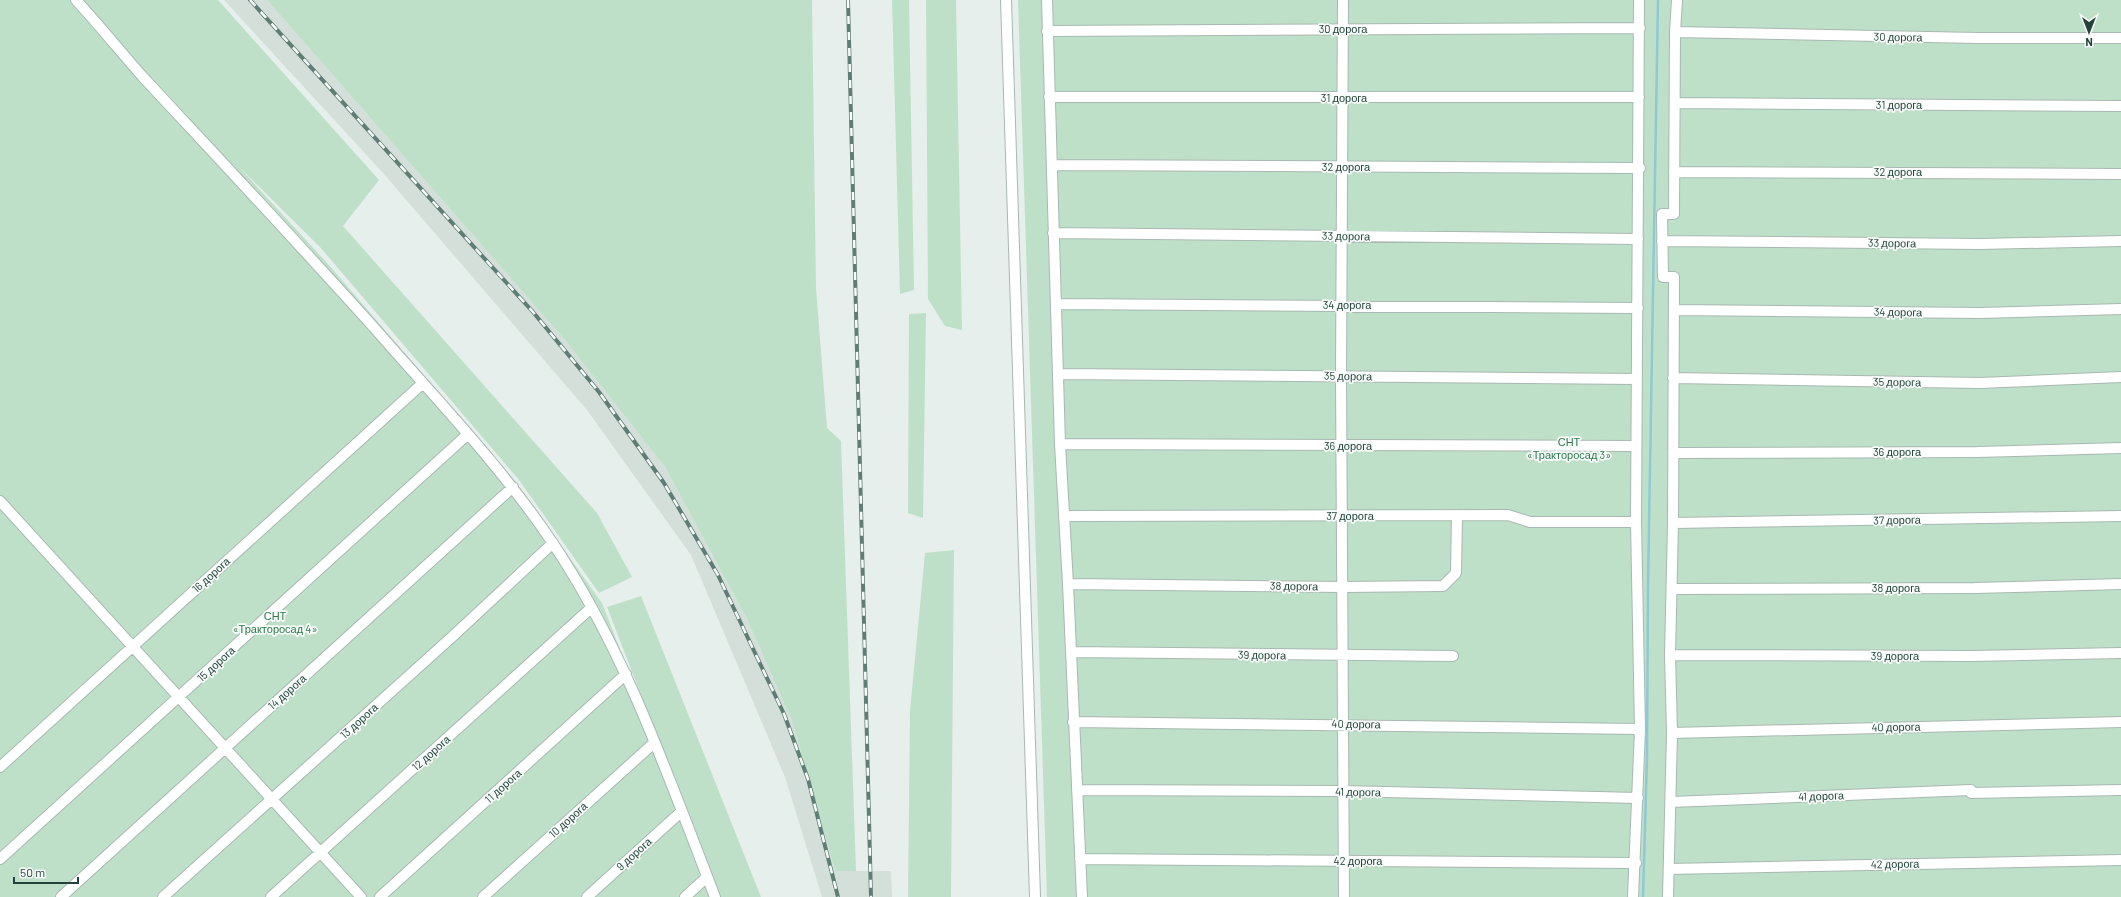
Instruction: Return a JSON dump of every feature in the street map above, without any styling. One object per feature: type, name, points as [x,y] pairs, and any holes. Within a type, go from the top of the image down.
[{"type":"street","points":[[76,0],[141,74],[334,282],[423,383],[513,487],[553,543],[591,608],[626,674],[682,811],[715,897]]},
{"type":"street","points":[[1006,0],[1035,897]]},
{"type":"street","points":[[1047,0],[1060,444],[1082,897]]},
{"type":"street","points":[[1343,0],[1344,98],[1341,236],[1341,375],[1343,587],[1342,791],[1344,897]]},
{"type":"street","points":[[1633,897],[1636,863],[1640,729],[1636,522],[1640,168],[1639,0]]},
{"type":"street","points":[[1668,897],[1672,733],[1670,655],[1673,523],[1674,277],[1663,277],[1662,214],[1674,214],[1676,103],[1675,32],[1677,0]]},
{"type":"street","name":"30 дорога","points":[[1047,32],[1640,28]]},
{"type":"street","name":"30 дорога","points":[[1675,32],[1970,38],[2121,38]]},
{"type":"street","name":"31 дорога","points":[[1049,97],[1639,97]]},
{"type":"street","name":"31 дорога","points":[[1676,103],[2121,106]]},
{"type":"street","name":"32 дорога","points":[[1052,165],[1640,168]]},
{"type":"street","name":"32 дорога","points":[[1674,172],[2121,174]]},
{"type":"street","name":"33 дорога","points":[[1053,233],[1638,239]]},
{"type":"street","name":"33 дорога","points":[[1662,241],[1980,244],[2121,241]]},
{"type":"street","name":"34 дорога","points":[[1056,304],[1638,308]]},
{"type":"street","name":"34 дорога","points":[[1674,310],[1980,313],[2121,309]]},
{"type":"street","name":"35 дорога","points":[[1059,374],[1341,375],[1637,379]]},
{"type":"street","name":"35 дорога","points":[[1673,378],[1980,383],[2121,377]]},
{"type":"street","name":"16 дорога","points":[[0,767],[423,383]]},
{"type":"street","name":"15 дорога","points":[[0,859],[468,435]]},
{"type":"street","name":"36 дорога","points":[[1060,444],[1636,446]]},
{"type":"street","name":"36 дорога","points":[[1673,453],[1977,452],[2121,448]]},
{"type":"street","name":"14 дорога","points":[[61,897],[513,487]]},
{"type":"street","points":[[0,501],[361,897]]},
{"type":"street","name":"38 дорога","points":[[1068,584],[1343,587],[1443,586],[1456,573],[1457,515]]},
{"type":"street","name":"37 дорога","points":[[1064,516],[1508,515],[1530,522],[1636,522]]},
{"type":"street","name":"37 дорога","points":[[1673,523],[2121,516]]},
{"type":"street","name":"13 дорога","points":[[163,897],[454,636],[553,543]]},
{"type":"street","name":"38 дорога","points":[[1672,589],[1967,588],[2121,584]]},
{"type":"street","name":"12 дорога","points":[[271,897],[591,608]]},
{"type":"street","name":"39 дорога","points":[[1071,652],[1453,656]]},
{"type":"street","name":"39 дорога","points":[[1670,655],[1973,656],[2121,653]]},
{"type":"street","name":"11 дорога","points":[[380,897],[626,674]]},
{"type":"street","name":"40 дорога","points":[[1073,722],[1342,724],[1640,729]]},
{"type":"street","name":"40 дорога","points":[[1672,733],[2121,722]]},
{"type":"street","name":"10 дорога","points":[[483,897],[654,742]]},
{"type":"street","name":"41 дорога","points":[[1077,790],[1342,791],[1638,798]]},
{"type":"street","name":"41 дорога","points":[[1670,802],[1972,792],[2121,790]]},
{"type":"street","name":"9 дорога","points":[[587,897],[682,811]]},
{"type":"street","name":"42 дорога","points":[[1080,859],[1636,863]]},
{"type":"street","name":"42 дорога","points":[[1669,869],[2121,860]]},
{"type":"street","points":[[685,897],[707,877]]},
{"type":"shaded area","points":[[224,0],[267,0],[565,340],[665,467],[747,619],[792,721],[835,871],[891,871],[892,897],[822,897],[785,777],[691,555],[587,410],[383,173]]},
{"type":"green space","name":"СНТ «Тракторосад 4»","points":[[0,0],[218,0],[379,180],[343,226],[597,513],[632,577],[599,593],[519,480],[320,247],[238,166],[328,264],[515,481],[602,603],[717,897],[0,897]]},
{"type":"green space","points":[[267,0],[812,0],[816,288],[827,428],[841,441],[856,871],[835,871],[792,721],[747,619],[665,467],[565,340]]},
{"type":"green space","points":[[892,0],[909,0],[914,290],[900,294]]},
{"type":"green space","points":[[926,0],[956,0],[962,330],[945,326],[928,299]]},
{"type":"green space","name":"СНТ «Тракторосад 3»","points":[[1018,0],[2121,0],[2121,897],[1047,897]]},
{"type":"green space","points":[[926,313],[923,518],[908,513],[909,314]]},
{"type":"green space","points":[[954,550],[951,897],[908,897],[910,711],[925,553]]},
{"type":"green space","points":[[641,596],[761,897],[719,897],[607,607]]},
{"type":"waterway","points":[[1643,897],[1647,757],[1648,585],[1658,0]]},
{"type":"railway","points":[[250,0],[533,312],[599,392],[664,483],[718,575],[784,714],[808,779],[838,897]]},
{"type":"railway","points":[[848,0],[871,897]]}]
